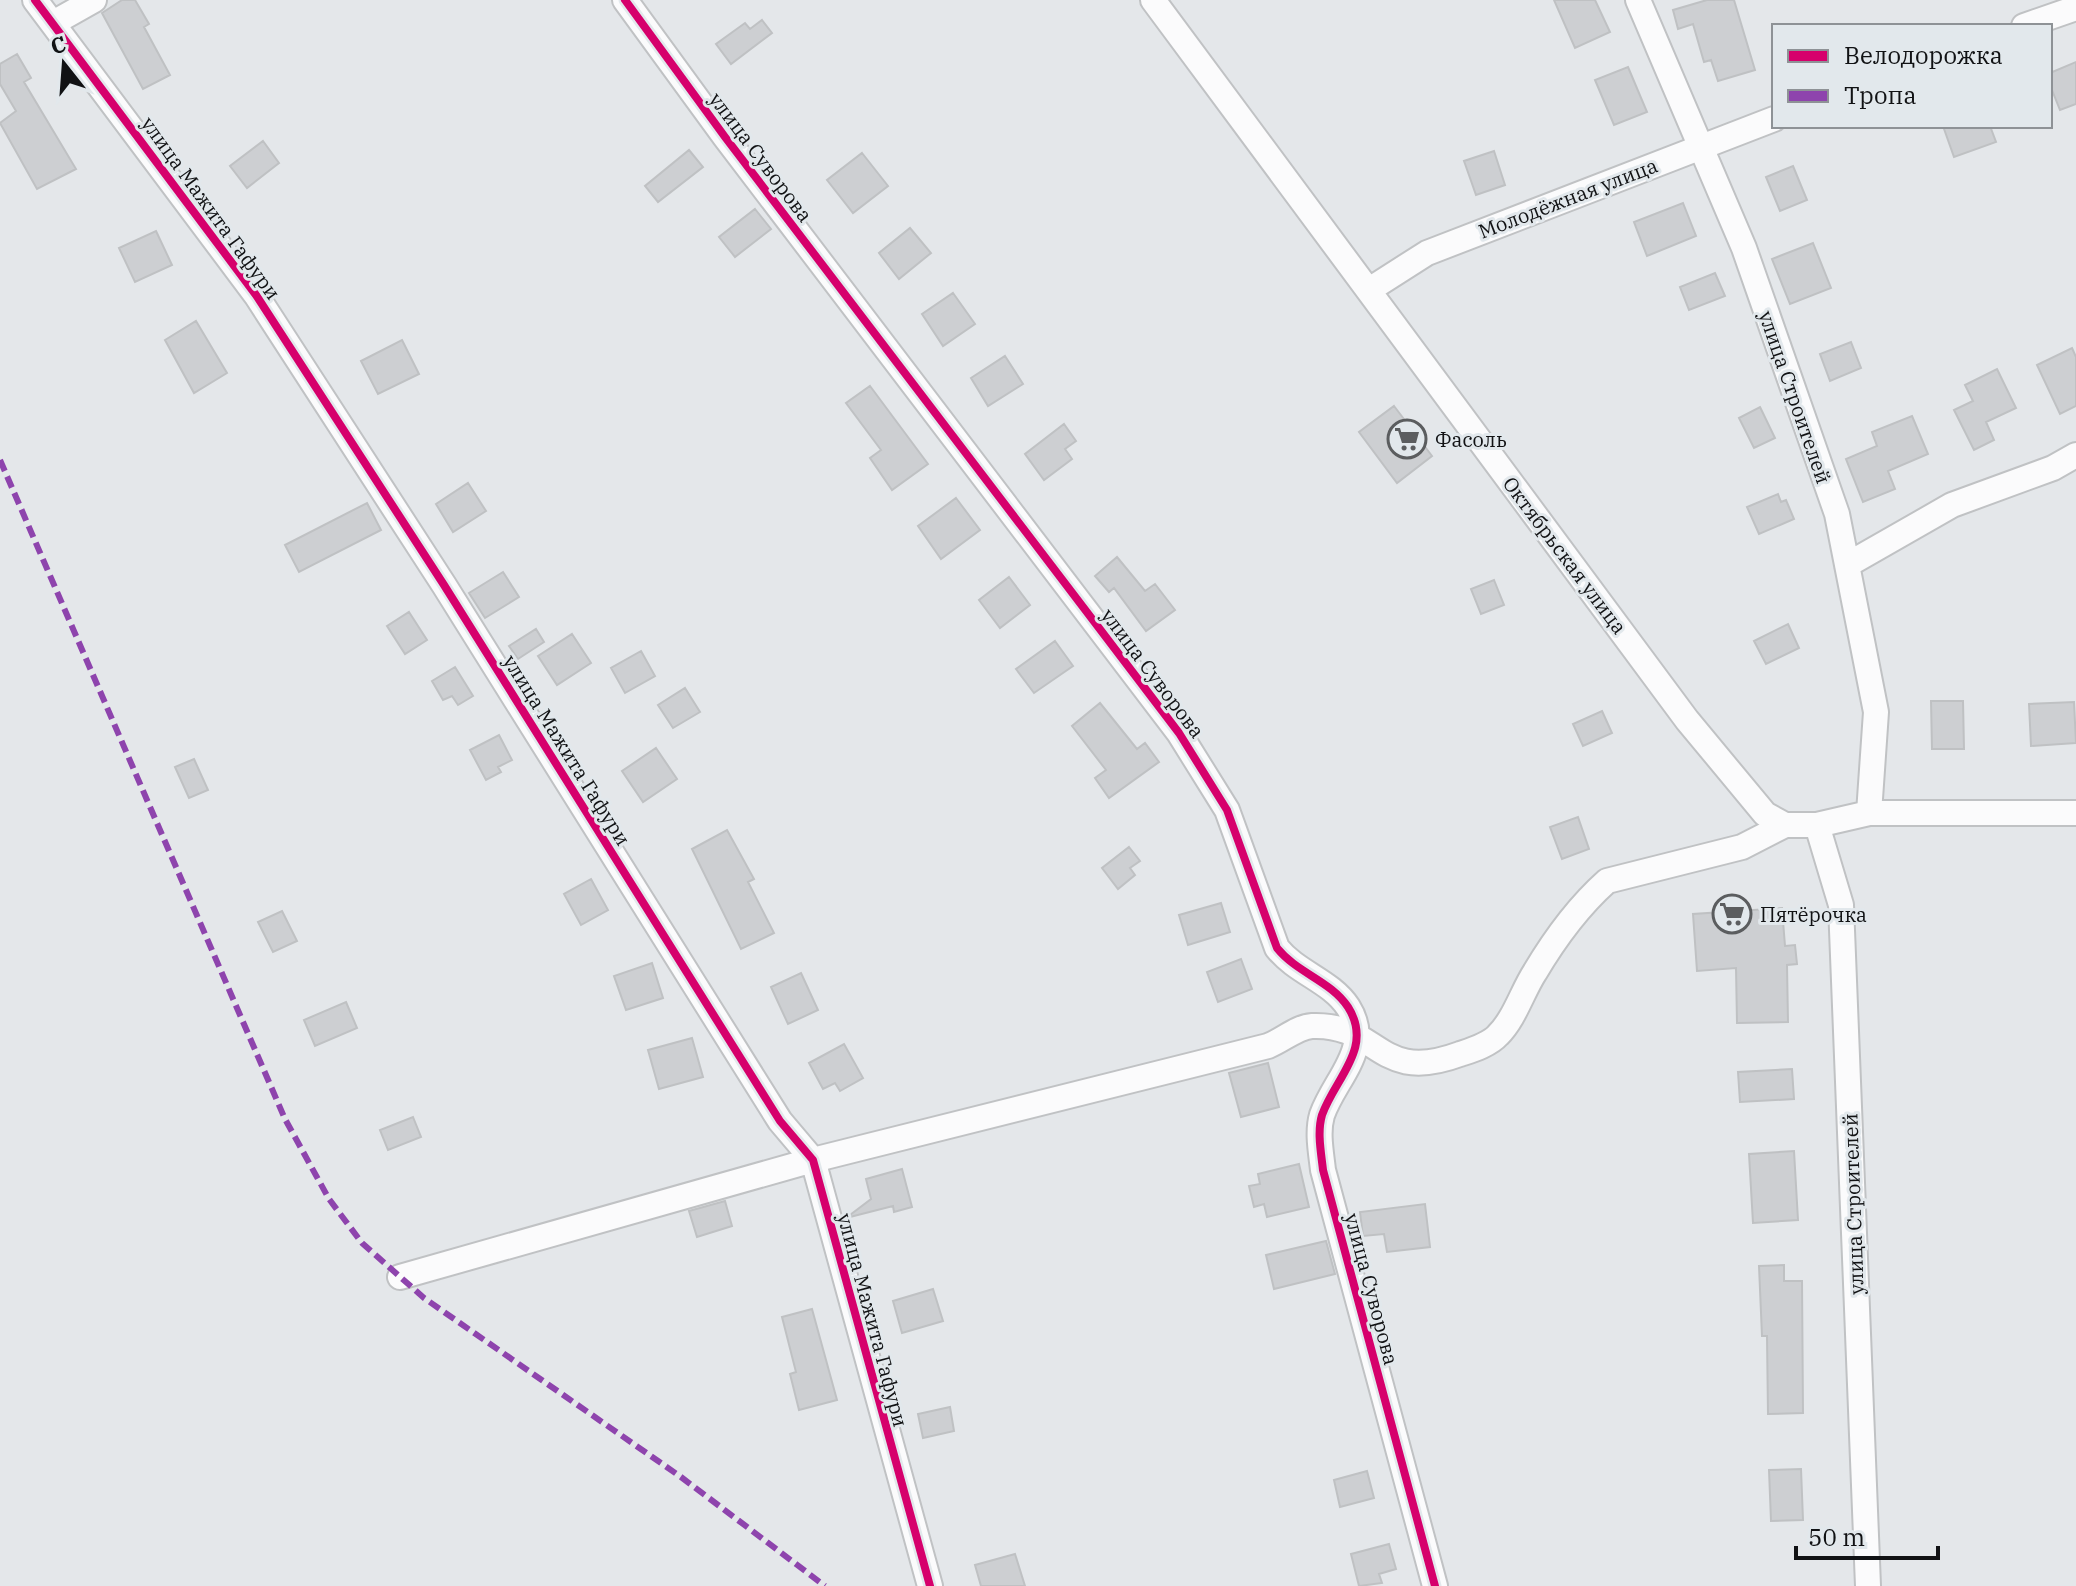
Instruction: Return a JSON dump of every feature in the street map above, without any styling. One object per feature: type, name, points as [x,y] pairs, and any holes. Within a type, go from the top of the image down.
[{"type":"street","name":"улица Мажита Гафури","points":[[35,0],[55,22],[256,295],[444,585],[780,1121],[813,1160],[930,1586]]},
{"type":"street","points":[[55,22],[94,0]]},
{"type":"street","name":"улица Суворова","points":[[625,0],[725,137],[1179,733],[1227,810],[1277,948],[1287,961],[1340,996],[1355,1020],[1358,1034],[1344,1078],[1322,1114],[1319,1139],[1323,1170],[1435,1586]]},
{"type":"street","name":"Октябрьская улица","points":[[1153,0],[1687,720],[1765,814],[1785,825]]},
{"type":"street","name":"улица Строителей","points":[[1638,0],[1744,248],[1837,514],[1876,712],[1869,813]]},
{"type":"street","points":[[2030,24],[2076,8]]},
{"type":"street","name":"Молодёжная улица","points":[[1369,290],[1427,253],[1772,120]]},
{"type":"street","points":[[1847,565],[1952,505],[2053,468],[2076,455]]},
{"type":"street","points":[[400,1277],[813,1160],[1268,1046],[1309,1026],[1358,1034],[1379,1053],[1398,1062],[1421,1064],[1477,1048],[1497,1037],[1535,971],[1590,896],[1607,881],[1742,847],[1785,825],[1817,825],[1869,813],[2076,813]]},
{"type":"street","name":"улица Строителей","points":[[1817,825],[1841,905],[1868,1586]]},
{"type":"building","points":[[122,0],[135,0],[149,24],[144,27],[170,75],[143,89],[102,13]]},
{"type":"building","points":[[1554,0],[1595,0],[1610,32],[1575,48]]},
{"type":"building","points":[[1707,0],[1734,0],[1755,70],[1718,81],[1711,60],[1704,62],[1693,24],[1678,29],[1673,10]]},
{"type":"building","points":[[762,20],[772,33],[731,64],[716,44],[745,23],[750,29]]},
{"type":"building","points":[[17,54],[31,78],[24,82],[76,169],[37,189],[0,123],[16,111],[0,84],[0,64]]},
{"type":"building","points":[[2076,62],[2076,104],[2060,110],[2052,90],[2052,72]]},
{"type":"building","points":[[1628,67],[1647,112],[1614,125],[1595,80]]},
{"type":"building","points":[[1944,128],[1991,128],[1996,142],[1954,157]]},
{"type":"building","points":[[263,141],[279,163],[247,188],[230,166]]},
{"type":"building","points":[[689,150],[703,167],[658,202],[645,186]]},
{"type":"building","points":[[1494,151],[1505,185],[1476,195],[1464,161]]},
{"type":"building","points":[[862,153],[888,186],[853,213],[827,180]]},
{"type":"building","points":[[1793,166],[1807,200],[1780,211],[1766,177]]},
{"type":"building","points":[[1683,203],[1696,236],[1647,256],[1634,222]]},
{"type":"building","points":[[755,209],[771,229],[735,257],[719,237]]},
{"type":"building","points":[[910,228],[931,253],[899,279],[879,253]]},
{"type":"building","points":[[156,231],[172,265],[135,282],[119,248]]},
{"type":"building","points":[[1813,243],[1831,288],[1790,304],[1772,259]]},
{"type":"building","points":[[1715,273],[1725,296],[1689,310],[1680,287]]},
{"type":"building","points":[[953,293],[975,324],[943,346],[922,314]]},
{"type":"building","points":[[196,321],[227,373],[194,393],[165,340]]},
{"type":"building","points":[[402,340],[419,374],[378,394],[361,361]]},
{"type":"building","points":[[1851,342],[1861,368],[1830,381],[1820,354]]},
{"type":"building","points":[[2072,348],[2076,357],[2076,406],[2060,414],[2037,365]]},
{"type":"building","points":[[1005,356],[1023,384],[988,406],[971,378]]},
{"type":"building","points":[[1997,369],[2016,408],[1986,422],[1994,440],[1974,450],[1954,410],[1973,401],[1965,385]]},
{"type":"building","points":[[870,386],[928,464],[892,490],[870,458],[881,450],[846,403]]},
{"type":"building","points":[[1394,406],[1432,456],[1397,483],[1359,432]]},
{"type":"building","points":[[1760,407],[1775,438],[1754,448],[1739,418]]},
{"type":"building","points":[[1912,416],[1928,454],[1888,471],[1895,489],[1863,502],[1846,459],[1877,446],[1872,432]]},
{"type":"building","points":[[1064,424],[1076,441],[1065,449],[1072,459],[1044,480],[1025,454]]},
{"type":"building","points":[[468,483],[486,511],[453,532],[436,504]]},
{"type":"building","points":[[1778,494],[1781,502],[1786,500],[1794,519],[1759,534],[1747,507]]},
{"type":"building","points":[[956,498],[980,530],[941,559],[918,526]]},
{"type":"building","points":[[367,503],[381,530],[299,572],[285,545]]},
{"type":"building","points":[[1117,557],[1145,591],[1155,584],[1175,610],[1146,631],[1114,588],[1109,592],[1095,576]]},
{"type":"building","points":[[503,572],[519,597],[485,618],[469,593]]},
{"type":"building","points":[[1009,577],[1030,605],[1000,628],[979,600]]},
{"type":"building","points":[[1494,580],[1504,605],[1481,614],[1471,589]]},
{"type":"building","points":[[409,612],[427,640],[405,654],[387,626]]},
{"type":"building","points":[[1788,624],[1799,648],[1766,664],[1754,641]]},
{"type":"building","points":[[536,629],[544,642],[518,659],[509,646]]},
{"type":"building","points":[[572,634],[591,663],[557,685],[538,656]]},
{"type":"building","points":[[1055,641],[1073,666],[1034,693],[1016,669]]},
{"type":"building","points":[[641,651],[655,676],[625,693],[611,668]]},
{"type":"building","points":[[455,667],[473,696],[458,705],[452,696],[443,700],[432,681]]},
{"type":"building","points":[[685,688],[700,712],[673,728],[658,705]]},
{"type":"building","points":[[1931,701],[1963,701],[1964,749],[1932,749]]},
{"type":"building","points":[[2074,702],[2076,743],[2031,746],[2029,704]]},
{"type":"building","points":[[1100,703],[1137,749],[1145,743],[1159,762],[1109,798],[1095,778],[1106,770],[1072,726]]},
{"type":"building","points":[[1602,711],[1612,733],[1583,746],[1573,724]]},
{"type":"building","points":[[499,735],[512,760],[498,767],[501,772],[486,780],[470,750]]},
{"type":"building","points":[[656,748],[677,779],[643,802],[622,771]]},
{"type":"building","points":[[194,759],[208,790],[189,798],[175,767]]},
{"type":"building","points":[[1578,817],[1589,849],[1562,859],[1550,827]]},
{"type":"building","points":[[727,830],[754,879],[748,882],[774,933],[741,949],[692,849]]},
{"type":"building","points":[[1129,847],[1140,861],[1130,868],[1135,875],[1118,889],[1102,868]]},
{"type":"building","points":[[591,879],[608,910],[581,925],[564,894]]},
{"type":"building","points":[[1221,903],[1230,932],[1188,945],[1179,915]]},
{"type":"building","points":[[1782,908],[1785,946],[1795,945],[1797,964],[1787,965],[1788,1022],[1737,1023],[1736,968],[1697,971],[1693,914]]},
{"type":"building","points":[[282,911],[297,941],[273,952],[258,922]]},
{"type":"building","points":[[1241,959],[1252,989],[1218,1002],[1207,972]]},
{"type":"building","points":[[652,963],[663,998],[626,1010],[614,976]]},
{"type":"building","points":[[801,973],[818,1010],[788,1024],[771,987]]},
{"type":"building","points":[[346,1002],[357,1028],[315,1046],[304,1020]]},
{"type":"building","points":[[692,1038],[703,1077],[659,1089],[648,1050]]},
{"type":"building","points":[[844,1044],[863,1078],[840,1091],[835,1083],[823,1089],[809,1063]]},
{"type":"building","points":[[1268,1063],[1279,1107],[1241,1117],[1229,1073]]},
{"type":"building","points":[[1792,1069],[1794,1099],[1740,1102],[1738,1072]]},
{"type":"building","points":[[413,1117],[421,1137],[388,1150],[380,1130]]},
{"type":"building","points":[[1794,1151],[1798,1220],[1753,1223],[1749,1154]]},
{"type":"building","points":[[1299,1164],[1309,1207],[1267,1217],[1264,1204],[1254,1207],[1249,1186],[1260,1184],[1258,1174]]},
{"type":"building","points":[[902,1169],[912,1207],[894,1212],[893,1206],[846,1218],[871,1199],[866,1179]]},
{"type":"building","points":[[725,1201],[732,1226],[697,1237],[689,1211]]},
{"type":"building","points":[[1425,1204],[1430,1247],[1387,1252],[1384,1234],[1363,1236],[1360,1212]]},
{"type":"building","points":[[1326,1241],[1335,1274],[1274,1289],[1266,1255]]},
{"type":"building","points":[[1784,1265],[1784,1281],[1802,1281],[1803,1413],[1768,1414],[1767,1336],[1762,1336],[1759,1266]]},
{"type":"building","points":[[933,1289],[943,1321],[902,1333],[893,1301]]},
{"type":"building","points":[[812,1309],[837,1400],[799,1410],[790,1374],[796,1372],[782,1317]]},
{"type":"building","points":[[950,1407],[954,1431],[923,1438],[918,1414]]},
{"type":"building","points":[[1801,1469],[1803,1520],[1771,1521],[1769,1470]]},
{"type":"building","points":[[1367,1471],[1374,1498],[1340,1507],[1334,1480]]},
{"type":"building","points":[[1389,1544],[1396,1569],[1379,1574],[1382,1583],[1359,1586],[1351,1554]]},
{"type":"building","points":[[1015,1554],[1025,1586],[981,1586],[975,1565]]},
{"type":"marked path","points":[[0,460],[285,1119],[329,1199],[362,1243],[424,1298],[681,1477],[825,1586]]},
{"type":"cycle path","points":[[35,0],[256,295],[444,585],[780,1121],[813,1160],[930,1586]]},
{"type":"cycle path","points":[[625,0],[725,137],[1179,733],[1227,810],[1277,948],[1294,964],[1333,990],[1348,1007],[1357,1036],[1350,1062],[1322,1115],[1323,1170],[1435,1586]]},
{"type":"place","name":"Фасоль","points":[[1407,439]]},
{"type":"place","name":"Пятёрочка","points":[[1732,914]]}]
